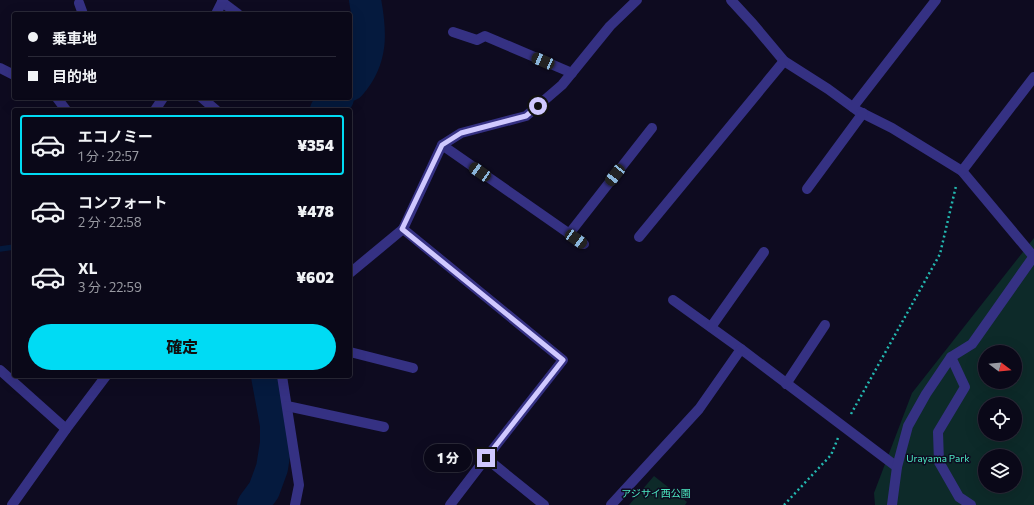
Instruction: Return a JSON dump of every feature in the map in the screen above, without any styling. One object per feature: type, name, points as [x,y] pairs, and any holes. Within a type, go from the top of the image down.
[{"type":"street","points":[[352,271],[402,229],[442,145],[461,133],[526,116],[562,85],[610,26],[637,0]]},
{"type":"street","points":[[731,0],[784,61],[853,107],[892,128],[962,171],[1034,256],[972,344],[951,357],[926,394],[908,426],[897,467],[892,505]]},
{"type":"street","points":[[853,107],[936,0]]},
{"type":"street","points":[[217,12],[222,1],[236,12]]},
{"type":"street","points":[[79,3],[83,12]]},
{"type":"street","points":[[453,32],[477,40],[485,36],[572,73]]},
{"type":"street","points":[[639,237],[784,61]]},
{"type":"street","points":[[0,68],[12,74]]},
{"type":"street","points":[[962,171],[1034,77]]},
{"type":"street","points":[[204,100],[214,108]]},
{"type":"street","points":[[807,189],[863,113]]},
{"type":"street","points":[[569,234],[652,128]]},
{"type":"street","points":[[442,145],[584,244]]},
{"type":"street","points":[[402,229],[563,360],[450,505]]},
{"type":"street","points":[[711,327],[764,252]]},
{"type":"street","points":[[673,300],[741,349],[843,428],[897,467]]},
{"type":"street","points":[[786,384],[825,325]]},
{"type":"street","points":[[611,505],[699,409],[741,349]]},
{"type":"street","points":[[352,353],[413,368]]},
{"type":"street","points":[[951,357],[965,387],[938,432],[939,462],[958,497],[971,505]]},
{"type":"street","points":[[0,370],[66,429]]},
{"type":"street","points":[[12,505],[104,378]]},
{"type":"street","points":[[282,378],[299,485],[295,505]]},
{"type":"street","points":[[287,406],[384,427]]},
{"type":"street","points":[[486,458],[544,505]]},
{"type":"path","points":[[784,505],[831,455],[843,428],[940,254],[954,191],[962,171]]},
{"type":"green space","name":"Urayama Park","points":[[1034,238],[1034,505],[875,505],[874,493],[912,393]]},
{"type":"green space","name":"アジサイ西公園","points":[[654,476],[687,502],[685,505],[629,505]]},
{"type":"waterway","points":[[352,82],[363,65],[368,45],[369,34],[365,0]]},
{"type":"waterway","points":[[328,108],[336,100]]},
{"type":"waterway","points":[[0,249],[12,247]]},
{"type":"waterway","points":[[253,505],[264,490],[272,468],[276,443],[276,425],[267,378]]},
{"type":"route","points":[[486,458],[563,360],[402,229],[442,145],[461,133],[526,116],[538,106]]}]
